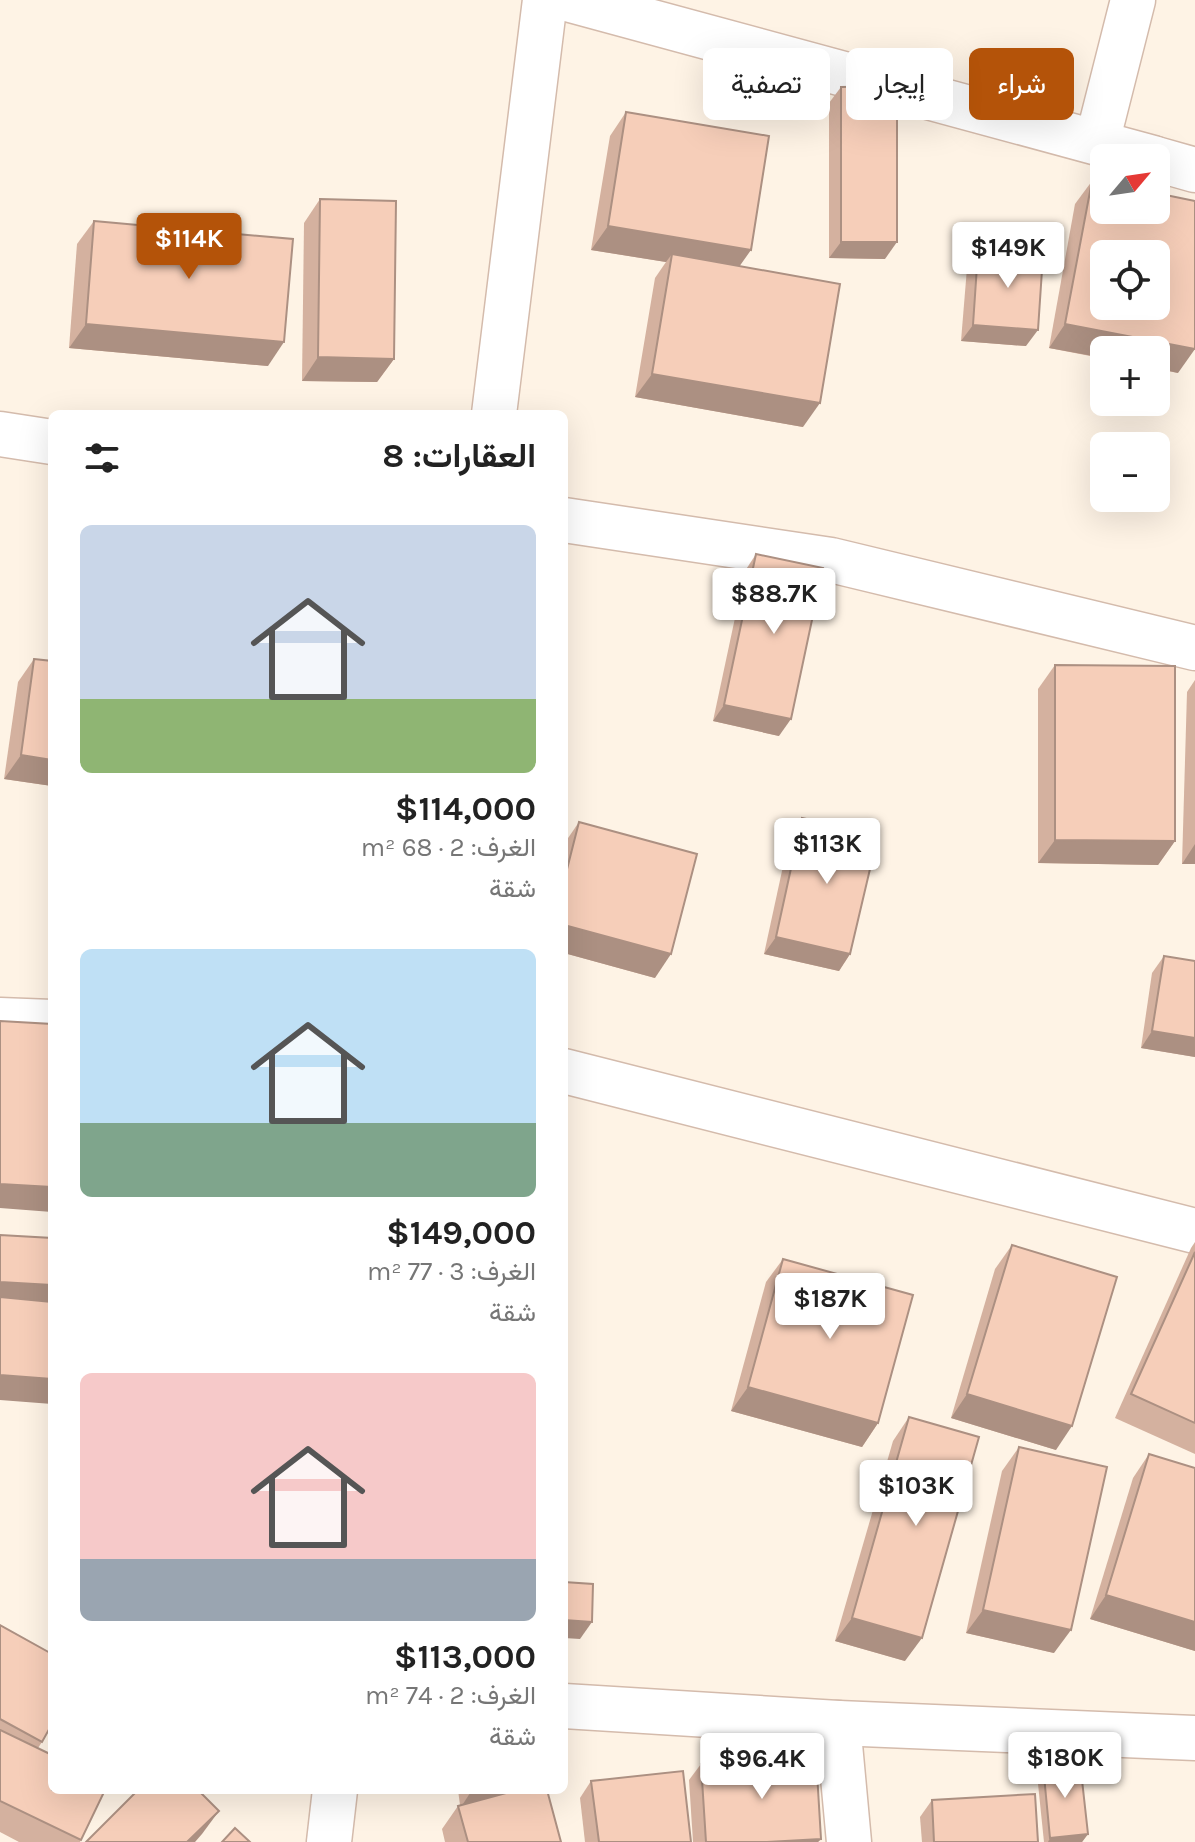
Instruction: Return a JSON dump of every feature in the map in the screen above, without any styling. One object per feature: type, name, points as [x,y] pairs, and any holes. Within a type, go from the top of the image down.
[{"type":"street","points":[[494,410],[545,0]]},
{"type":"street","points":[[571,0],[1104,144]]},
{"type":"street","points":[[1097,142],[1133,0]]},
{"type":"street","points":[[1170,163],[1195,170]]},
{"type":"street","points":[[0,434],[48,441]]},
{"type":"street","points":[[568,521],[831,560],[1195,648]]},
{"type":"street","points":[[0,1020],[48,1022]]},
{"type":"street","points":[[568,1072],[1195,1231]]},
{"type":"street","points":[[568,1706],[838,1723],[1195,1738]]},
{"type":"street","points":[[838,1723],[849,1842]]},
{"type":"street","points":[[329,1842],[335,1794]]},
{"type":"building","points":[[841,87],[846,87],[846,120],[897,120],[897,242],[841,242]]},
{"type":"building","points":[[626,112],[769,136],[751,250],[608,226]]},
{"type":"building","points":[[1090,192],[1090,224],[1170,224],[1170,196],[1195,201],[1195,349],[1170,344],[1170,336],[1127,336],[1065,324]]},
{"type":"building","points":[[320,199],[396,201],[394,359],[318,357]]},
{"type":"building","points":[[94,221],[293,239],[284,342],[86,324]]},
{"type":"building","points":[[978,251],[1043,255],[1038,330],[973,325]]},
{"type":"building","points":[[672,254],[840,284],[820,403],[652,374]]},
{"type":"building","points":[[756,554],[823,568],[791,719],[724,705]]},
{"type":"building","points":[[34,659],[48,661],[48,759],[21,755]]},
{"type":"building","points":[[1055,665],[1175,666],[1175,841],[1055,840]]},
{"type":"building","points":[[802,818],[878,835],[850,954],[776,937]]},
{"type":"building","points":[[579,822],[697,854],[671,954],[568,926],[568,865]]},
{"type":"building","points":[[1164,956],[1195,961],[1195,1038],[1152,1031]]},
{"type":"building","points":[[0,1021],[48,1024],[48,1187],[0,1184]]},
{"type":"building","points":[[0,1235],[48,1238],[48,1285],[0,1282]]},
{"type":"building","points":[[1012,1245],[1117,1277],[1072,1426],[967,1394]]},
{"type":"building","points":[[1195,1252],[1195,1423],[1131,1394]]},
{"type":"building","points":[[783,1259],[913,1295],[878,1423],[748,1387]]},
{"type":"building","points":[[0,1297],[48,1302],[48,1379],[0,1375]]},
{"type":"building","points":[[909,1417],[979,1437],[922,1638],[852,1618]]},
{"type":"building","points":[[1019,1447],[1107,1467],[1071,1630],[983,1610]]},
{"type":"building","points":[[1149,1454],[1195,1468],[1195,1622],[1106,1595]]},
{"type":"building","points":[[568,1582],[593,1584],[592,1622],[568,1620]]},
{"type":"building","points":[[0,1625],[48,1652],[48,1731],[42,1742],[0,1719]]},
{"type":"building","points":[[0,1730],[48,1753],[48,1794],[103,1794],[81,1840],[0,1801]]},
{"type":"building","points":[[816,1756],[821,1839],[706,1842],[701,1764]]},
{"type":"building","points":[[1080,1762],[1088,1834],[1050,1838],[1043,1765]]},
{"type":"building","points":[[683,1771],[691,1842],[599,1842],[591,1781]]},
{"type":"building","points":[[134,1794],[202,1794],[219,1811],[187,1842],[86,1842]]},
{"type":"building","points":[[502,1794],[548,1794],[561,1842],[468,1842],[458,1806]]},
{"type":"building","points":[[1035,1794],[1038,1842],[934,1842],[932,1800]]},
{"type":"building","points":[[235,1828],[250,1842],[222,1842]]}]
